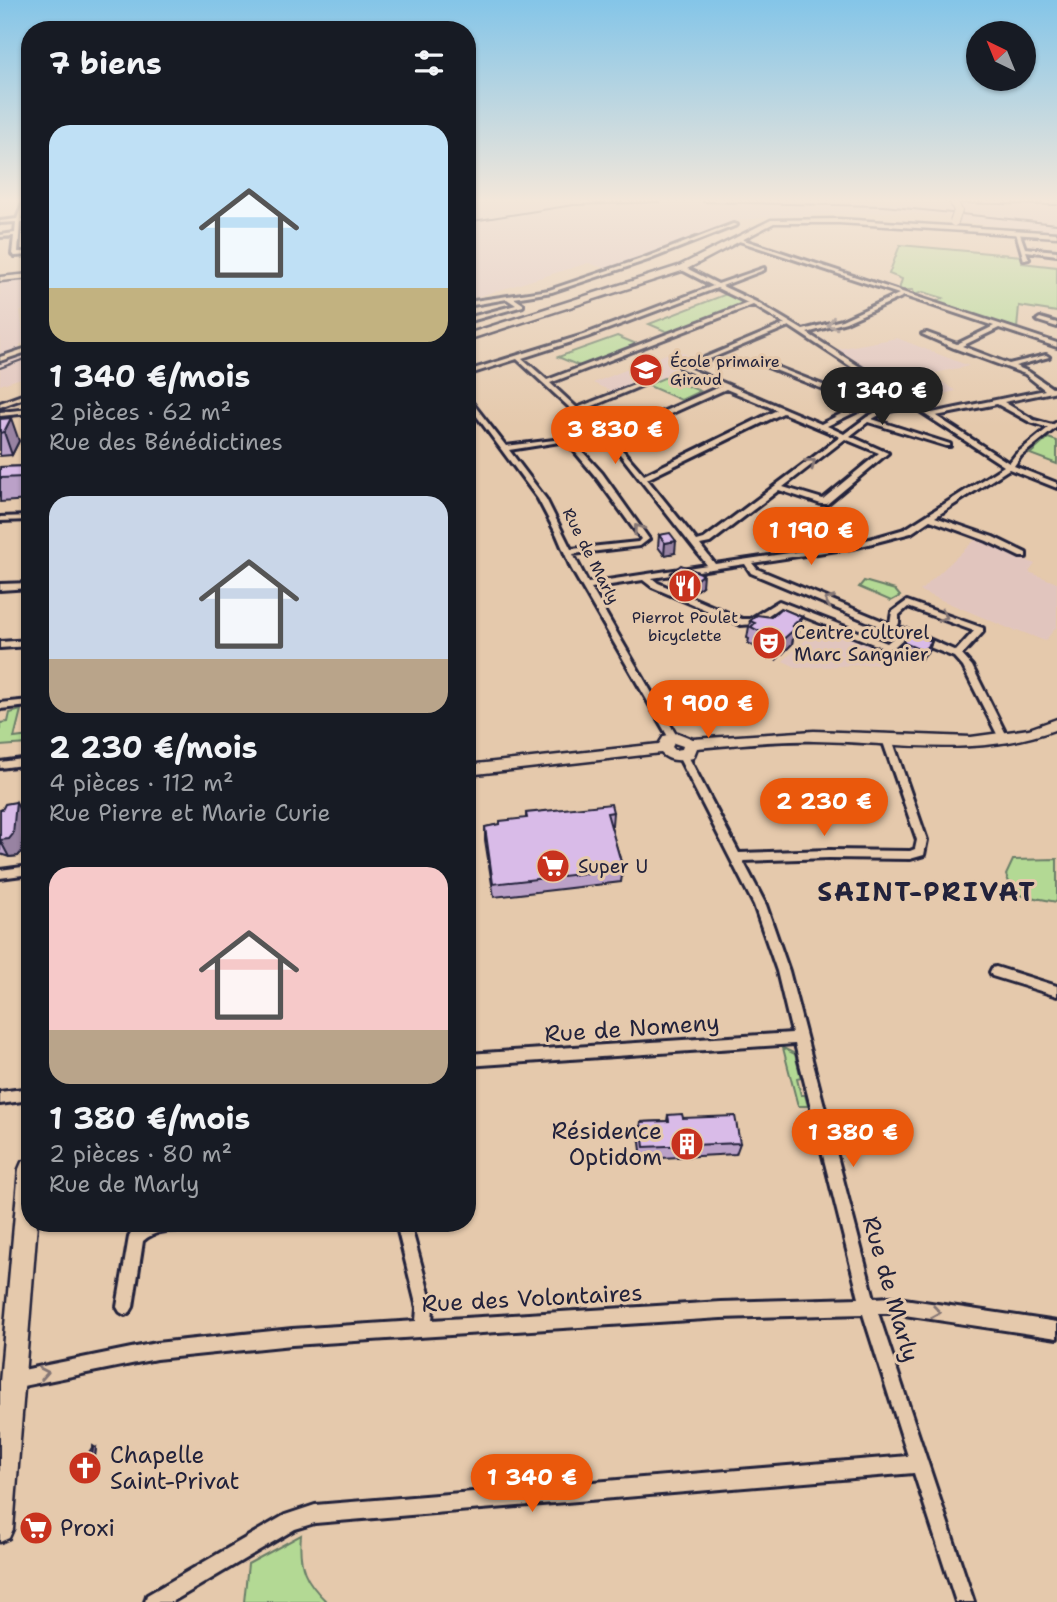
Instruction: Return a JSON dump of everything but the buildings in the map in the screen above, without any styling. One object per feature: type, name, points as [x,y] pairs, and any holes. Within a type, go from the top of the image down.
[{"type":"street","points":[[0,279],[21,277]]},
{"type":"street","points":[[476,303],[545,292],[595,277]]},
{"type":"street","points":[[476,334],[655,277]]},
{"type":"street","points":[[701,277],[803,332],[1009,466],[1057,486]]},
{"type":"street","points":[[476,370],[519,358],[744,277]]},
{"type":"street","points":[[852,277],[1057,345]]},
{"type":"street","points":[[803,332],[844,321],[904,294]]},
{"type":"street","points":[[476,318],[521,305],[509,298]]},
{"type":"street","points":[[547,382],[754,303]]},
{"type":"street","points":[[1040,320],[1057,325]]},
{"type":"street","points":[[779,488],[824,502],[883,456],[881,451],[683,368],[789,324]]},
{"type":"street","points":[[956,347],[998,326]]},
{"type":"street","points":[[925,334],[1027,373],[1053,389]]},
{"type":"street","points":[[0,359],[21,352]]},
{"type":"street","points":[[1007,366],[1046,357]]},
{"type":"street","points":[[519,358],[608,439],[644,478],[713,567]]},
{"type":"street","points":[[767,365],[883,411]]},
{"type":"street","points":[[578,410],[641,384]]},
{"type":"street","points":[[608,439],[725,387]]},
{"type":"street","points":[[933,415],[1053,389]]},
{"type":"street","points":[[822,426],[893,391]]},
{"type":"street","points":[[1,413],[21,400]]},
{"type":"street","points":[[997,401],[1032,421],[1054,426]]},
{"type":"street","points":[[695,544],[707,541],[867,420],[883,411],[913,404]]},
{"type":"street","name":"Rue de Marly","points":[[476,408],[507,448],[541,499],[584,586],[669,743]]},
{"type":"street","points":[[644,478],[783,410]]},
{"type":"street","points":[[1,413],[21,412]]},
{"type":"street","points":[[867,420],[948,445]]},
{"type":"street","points":[[584,586],[885,540],[904,533],[1009,466],[1054,426]]},
{"type":"street","points":[[507,448],[568,439],[599,475],[645,539],[640,544],[568,552]]},
{"type":"street","points":[[929,517],[990,539],[1023,555]]},
{"type":"street","points":[[0,519],[21,518]]},
{"type":"street","points":[[747,562],[754,571],[957,655],[967,666],[1004,740]]},
{"type":"street","points":[[645,577],[667,591],[741,622],[752,622],[779,604],[886,646],[891,645],[905,632]]},
{"type":"street","points":[[0,587],[21,586]]},
{"type":"street","points":[[892,626],[895,623],[895,614],[907,604],[979,630],[957,655]]},
{"type":"street","points":[[0,645],[21,643]]},
{"type":"street","points":[[0,706],[21,704]]},
{"type":"street","points":[[476,769],[684,739],[687,750],[765,738],[1004,740],[1038,734],[1057,724]]},
{"type":"street","points":[[738,858],[819,854],[910,855],[919,852],[922,840],[887,739]]},
{"type":"street","name":"Rue de Marly","points":[[687,750],[766,919],[800,1038],[868,1305],[965,1602]]},
{"type":"street","points":[[0,765],[21,762]]},
{"type":"street","points":[[0,874],[21,871]]},
{"type":"street","points":[[996,972],[1057,991]]},
{"type":"street","name":"Rue de Nomeny","points":[[476,1059],[800,1038]]},
{"type":"street","points":[[0,1098],[21,1095]]},
{"type":"street","points":[[0,1529],[4,1418],[11,1380],[24,1232]]},
{"type":"street","points":[[125,1307],[136,1237],[140,1232]]},
{"type":"street","points":[[405,1232],[425,1308],[424,1327]]},
{"type":"street","name":"Rue des Volontaires","points":[[11,1380],[156,1351],[424,1327],[721,1310],[891,1306],[1057,1330]]},
{"type":"street","points":[[154,1602],[291,1521],[324,1512],[920,1464]]},
{"type":"shaded area","points":[[476,277],[543,277],[476,297]]},
{"type":"shaded area","points":[[21,279],[20,351],[0,358],[0,281]]},
{"type":"shaded area","points":[[897,338],[969,366],[930,374],[956,391],[917,400],[837,349]]},
{"type":"shaded area","points":[[676,350],[697,359],[673,369],[678,372],[646,385],[639,383],[615,393],[593,383]]},
{"type":"shaded area","points":[[21,353],[21,378],[0,385],[0,360]]},
{"type":"shaded area","points":[[975,540],[997,546],[1035,564],[1029,572],[1057,583],[1057,626],[1045,641],[920,591]]},
{"type":"shaded area","points":[[821,625],[891,654],[881,664],[798,668],[783,661]]},
{"type":"green space","points":[[896,277],[1057,277],[1057,312],[1019,306],[1017,329],[935,302],[943,298],[923,292],[914,295],[913,290],[899,290],[902,279]]},
{"type":"green space","points":[[729,293],[745,301],[670,333],[649,324]]},
{"type":"green space","points":[[617,336],[639,345],[582,367],[558,357]]},
{"type":"green space","points":[[666,377],[700,391],[681,400],[647,385]]},
{"type":"green space","points":[[1048,438],[1057,441],[1057,464],[1030,454]]},
{"type":"green space","points":[[864,581],[895,590],[900,596],[891,601],[859,587]]},
{"type":"green space","points":[[21,710],[14,738],[21,737],[21,744],[0,746],[0,723],[8,722],[10,713]]},
{"type":"green space","points":[[1057,859],[1057,902],[1014,894],[1006,875],[1013,860]]},
{"type":"green space","points":[[783,1048],[795,1054],[801,1078],[797,1079],[801,1095],[805,1095],[808,1106],[798,1106]]},
{"type":"green space","points":[[301,1535],[302,1564],[308,1580],[327,1602],[244,1602],[248,1564]]},
{"type":"railway","points":[[0,368],[21,360]]},
{"type":"place","name":"École primaire Giraud","points":[[646,370]]},
{"type":"place","name":"Pierrot Poulet bicyclette","points":[[685,586]]},
{"type":"place","name":"Centre culturel Marc Sangnier","points":[[769,643]]},
{"type":"place","name":"Super U","points":[[553,866]]},
{"type":"place","name":"Résidence Optidom","points":[[687,1144]]},
{"type":"place","name":"Chapelle Saint-Privat","points":[[85,1468]]},
{"type":"place","name":"Proxi","points":[[36,1528]]},
{"type":"district","name":"SAINT-PRIVAT","points":[[927,891]]}]
